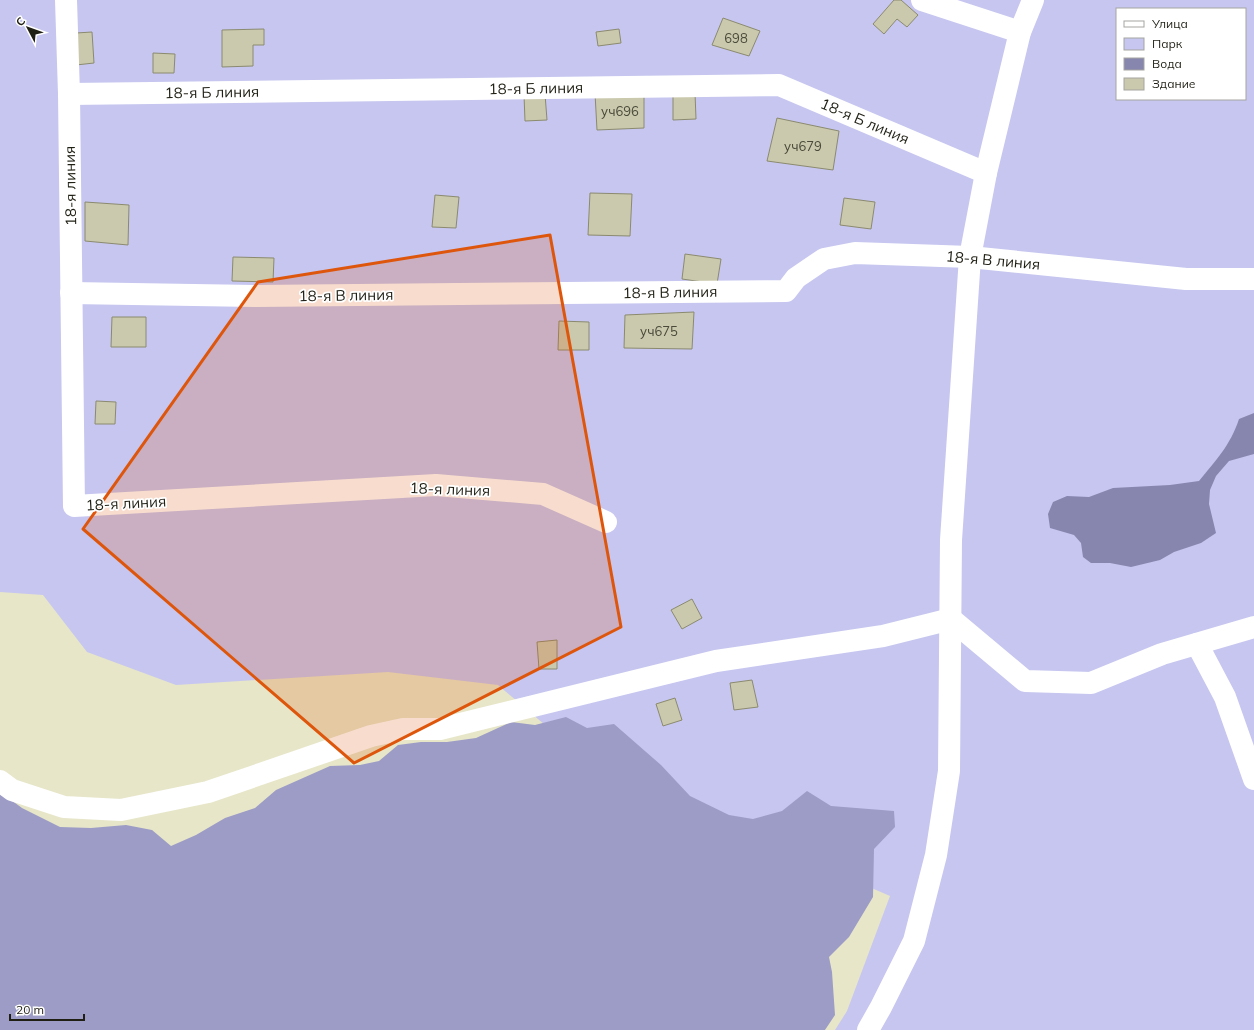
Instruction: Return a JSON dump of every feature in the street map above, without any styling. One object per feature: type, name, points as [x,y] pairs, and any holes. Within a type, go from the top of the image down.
[{"type":"street","name":"18-я линия","points":[[66,0],[69,94],[74,506],[436,485],[543,494],[606,522]]},
{"type":"street","points":[[922,0],[1020,32]]},
{"type":"street","points":[[868,1030],[914,941],[936,855],[949,771],[951,540],[970,257],[986,172],[1020,32],[1033,0]]},
{"type":"street","name":"18-я Б линия","points":[[69,94],[779,85],[986,172]]},
{"type":"street","name":"18-я В линия","points":[[72,293],[255,296],[786,291],[796,278],[824,259],[855,253],[970,257],[1186,278],[1254,280]]},
{"type":"street","points":[[951,619],[1025,681],[1090,684],[1162,654],[1254,627]]},
{"type":"street","points":[[0,781],[12,790],[64,808],[120,810],[208,792],[371,736],[403,729],[440,730],[716,661],[883,636],[951,619]]},
{"type":"street","points":[[1196,644],[1225,697],[1254,779]]},
{"type":"highlighted area","points":[[550,235],[621,627],[354,763],[83,529],[258,282]]},
{"type":"green space","points":[[0,0],[1254,0],[1254,1030],[835,1030],[847,1011],[890,896],[818,865],[558,736],[498,685],[388,672],[176,685],[87,652],[43,595],[0,592]]},
{"type":"shaded area","points":[[566,717],[587,728],[614,724],[661,765],[690,796],[729,815],[753,819],[782,811],[807,791],[831,806],[894,811],[895,827],[874,849],[873,897],[849,937],[829,957],[832,972],[835,1015],[825,1030],[0,1030],[0,792],[22,808],[60,827],[91,828],[126,825],[152,830],[171,846],[196,835],[225,818],[255,808],[276,790],[330,766],[360,765],[379,761],[398,745],[421,742],[447,742],[476,738],[511,722],[535,725]]},
{"type":"water","points":[[1254,413],[1254,454],[1229,461],[1216,476],[1210,490],[1209,504],[1216,533],[1201,543],[1174,552],[1160,560],[1131,567],[1110,563],[1091,563],[1083,557],[1081,543],[1074,535],[1050,528],[1048,514],[1053,502],[1067,496],[1089,497],[1113,488],[1170,485],[1199,481],[1227,445],[1239,419]]},
{"type":"building","points":[[894,0],[901,0],[918,15],[907,27],[897,19],[884,34],[873,24]]},
{"type":"building","points":[[723,18],[760,31],[749,56],[712,45]]},
{"type":"building","points":[[264,29],[264,45],[253,45],[253,66],[222,67],[222,30]]},
{"type":"building","points":[[619,29],[621,43],[598,46],[596,32]]},
{"type":"building","points":[[92,32],[94,63],[76,65],[76,33]]},
{"type":"building","points":[[153,53],[175,54],[174,73],[153,73]]},
{"type":"building","points":[[595,93],[644,93],[644,128],[597,130]]},
{"type":"building","points":[[695,93],[696,119],[673,120],[673,95]]},
{"type":"building","points":[[545,94],[547,120],[525,121],[524,95]]},
{"type":"building","points":[[777,118],[839,131],[833,170],[767,161]]},
{"type":"building","points":[[590,193],[632,194],[630,236],[588,235]]},
{"type":"building","points":[[435,195],[459,197],[456,228],[432,227]]},
{"type":"building","points":[[844,198],[875,202],[871,229],[840,225]]},
{"type":"building","points":[[85,202],[129,205],[128,245],[85,241]]},
{"type":"building","points":[[685,254],[721,259],[717,284],[682,279]]},
{"type":"building","points":[[233,257],[274,258],[273,282],[232,281]]},
{"type":"building","points":[[694,312],[692,349],[624,348],[625,315]]},
{"type":"building","points":[[112,317],[146,317],[146,347],[111,347]]},
{"type":"building","points":[[559,321],[589,322],[589,350],[558,350]]},
{"type":"building","points":[[96,401],[116,402],[115,424],[95,424]]},
{"type":"building","points":[[692,599],[702,618],[682,629],[671,610]]},
{"type":"building","points":[[557,640],[557,669],[539,669],[537,642]]},
{"type":"building","points":[[752,680],[758,707],[734,710],[730,683]]},
{"type":"building","points":[[675,698],[682,720],[663,726],[656,704]]}]
